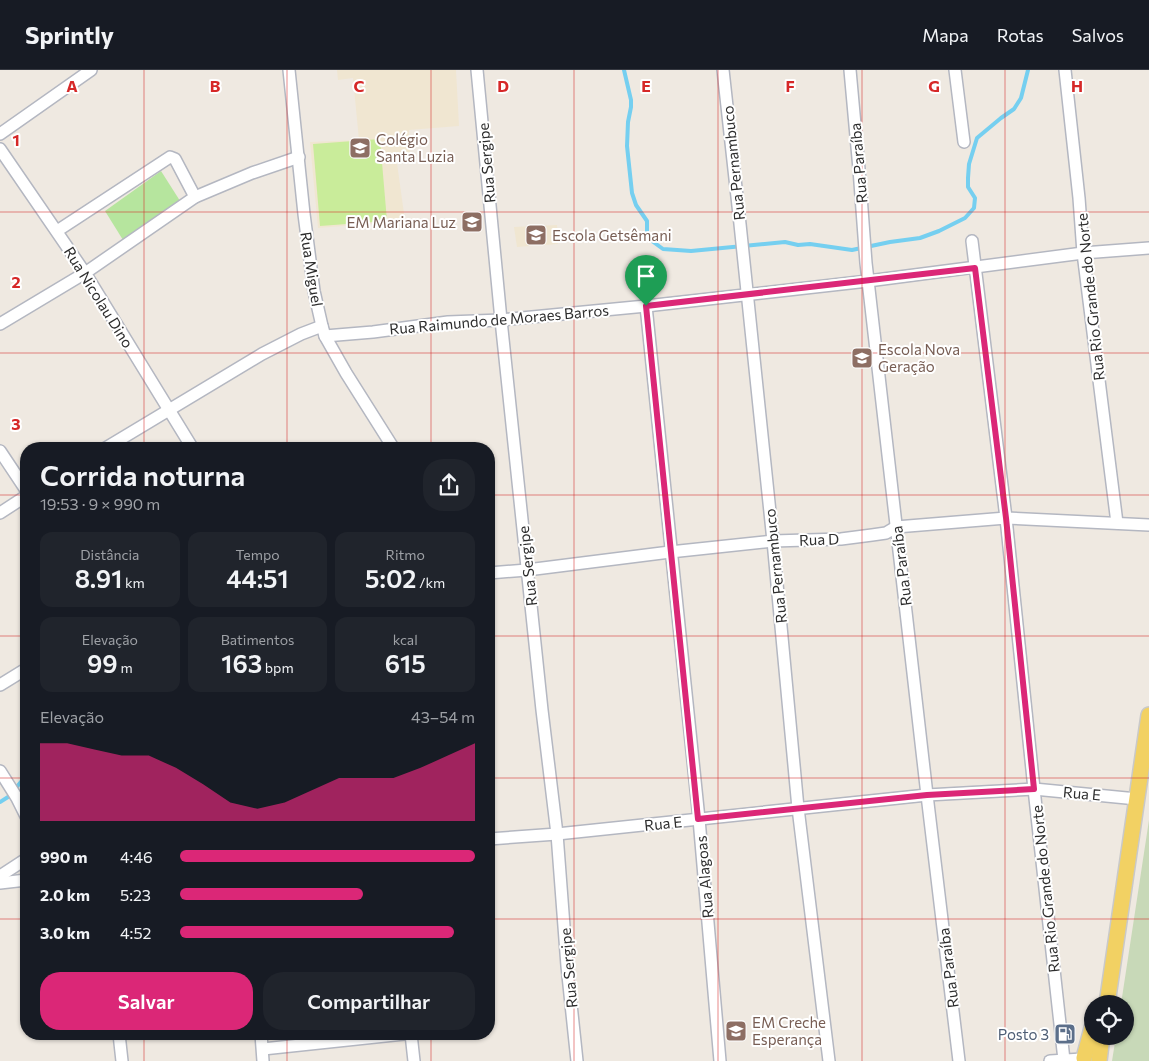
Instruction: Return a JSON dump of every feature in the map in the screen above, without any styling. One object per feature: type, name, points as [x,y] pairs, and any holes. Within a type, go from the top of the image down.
[{"type":"main road","points":[[1108,995],[1149,715]]},
{"type":"main road","points":[[1102,995],[1116,944]]},
{"type":"main road","points":[[1089,1060],[1090,1045]]},
{"type":"main road","points":[[1089,1060],[1097,1045]]},
{"type":"street","points":[[0,134],[91,70]]},
{"type":"street","name":"Rua Miguel","points":[[289,70],[314,291],[323,331],[346,373],[390,442]]},
{"type":"street","name":"Rua Sergipe","points":[[477,70],[501,320],[556,834],[577,1061]]},
{"type":"street","name":"Rua Pernambuco","points":[[723,70],[773,541],[798,808],[829,1061]]},
{"type":"street","name":"Rua Paraíba","points":[[850,70],[866,263],[959,1061]]},
{"type":"street","points":[[955,70],[964,142]]},
{"type":"street","name":"Rua Rio Grande do Norte","points":[[1065,74],[1079,198],[1083,253],[1117,523]]},
{"type":"street","name":"Rua Nicolau Dino","points":[[0,149],[85,273],[189,442]]},
{"type":"street","points":[[57,231],[170,156],[175,159],[195,197]]},
{"type":"street","points":[[0,324],[85,273],[195,197],[252,173],[298,157]]},
{"type":"street","name":"Rua Rio Grande do Norte","points":[[972,241],[1006,518],[1064,1060]]},
{"type":"street","name":"Rua Raimundo de Moraes Barros","points":[[116,442],[262,354],[301,334],[323,331],[373,332],[448,322],[501,320],[646,306],[868,281],[1083,253],[1149,248]]},
{"type":"street","name":"Rua Alagoas","points":[[646,306],[698,819],[720,1061]]},
{"type":"street","points":[[0,451],[20,481]]},
{"type":"street","points":[[0,513],[20,500]]},
{"type":"street","name":"Rua D","points":[[495,573],[773,541],[872,536],[886,533],[896,527],[1006,518],[1149,525]]},
{"type":"street","points":[[0,685],[20,673]]},
{"type":"street","points":[[0,771],[20,804]]},
{"type":"street","name":"Rua E","points":[[495,839],[556,834],[927,795],[1034,789],[1137,799]]},
{"type":"street","points":[[0,876],[20,863]]},
{"type":"street","points":[[0,883],[20,881]]},
{"type":"street","points":[[120,1040],[122,1061]]},
{"type":"street","points":[[262,1040],[263,1055],[364,1040]]},
{"type":"street","points":[[412,1040],[414,1061]]},
{"type":"street","points":[[1050,1061],[1089,1060]]},
{"type":"shaded area","name":"Colégio Santa Luzia","points":[[337,70],[456,70],[459,126],[409,130],[410,154],[396,156],[405,221],[318,228],[310,142],[359,140],[353,78],[338,80]]},
{"type":"shaded area","name":"Escola Getsêmani","points":[[557,225],[558,244],[517,247],[514,227]]},
{"type":"green space","points":[[380,139],[387,221],[320,226],[313,144]]},
{"type":"green space","points":[[161,171],[182,204],[123,240],[105,211]]},
{"type":"green space","points":[[1149,820],[1149,1061],[1112,1061],[1115,1045],[1134,1045],[1134,995],[1122,995]]},
{"type":"waterway","points":[[624,70],[631,100],[627,146],[632,193],[636,205],[647,221],[647,232],[652,241],[663,249],[691,251],[785,242],[852,250],[920,238],[965,218],[974,208],[975,198],[968,187],[968,178],[969,164],[977,138],[1014,109],[1021,98],[1028,70]]},
{"type":"waterway","points":[[0,802],[8,797],[20,783]]},
{"type":"place","name":"Colégio Santa Luzia","points":[[360,148]]},
{"type":"place","name":"EM Mariana Luz","points":[[472,222]]},
{"type":"place","name":"Escola Getsêmani","points":[[536,235]]},
{"type":"place","name":"Escola Nova Geração","points":[[862,358]]},
{"type":"place","name":"EM Creche Esperança","points":[[736,1031]]},
{"type":"place","name":"Posto 3","points":[[1065,1034]]},
{"type":"route","points":[[975,268],[1006,518],[1034,789],[927,795],[698,819],[646,306],[975,268]]}]
